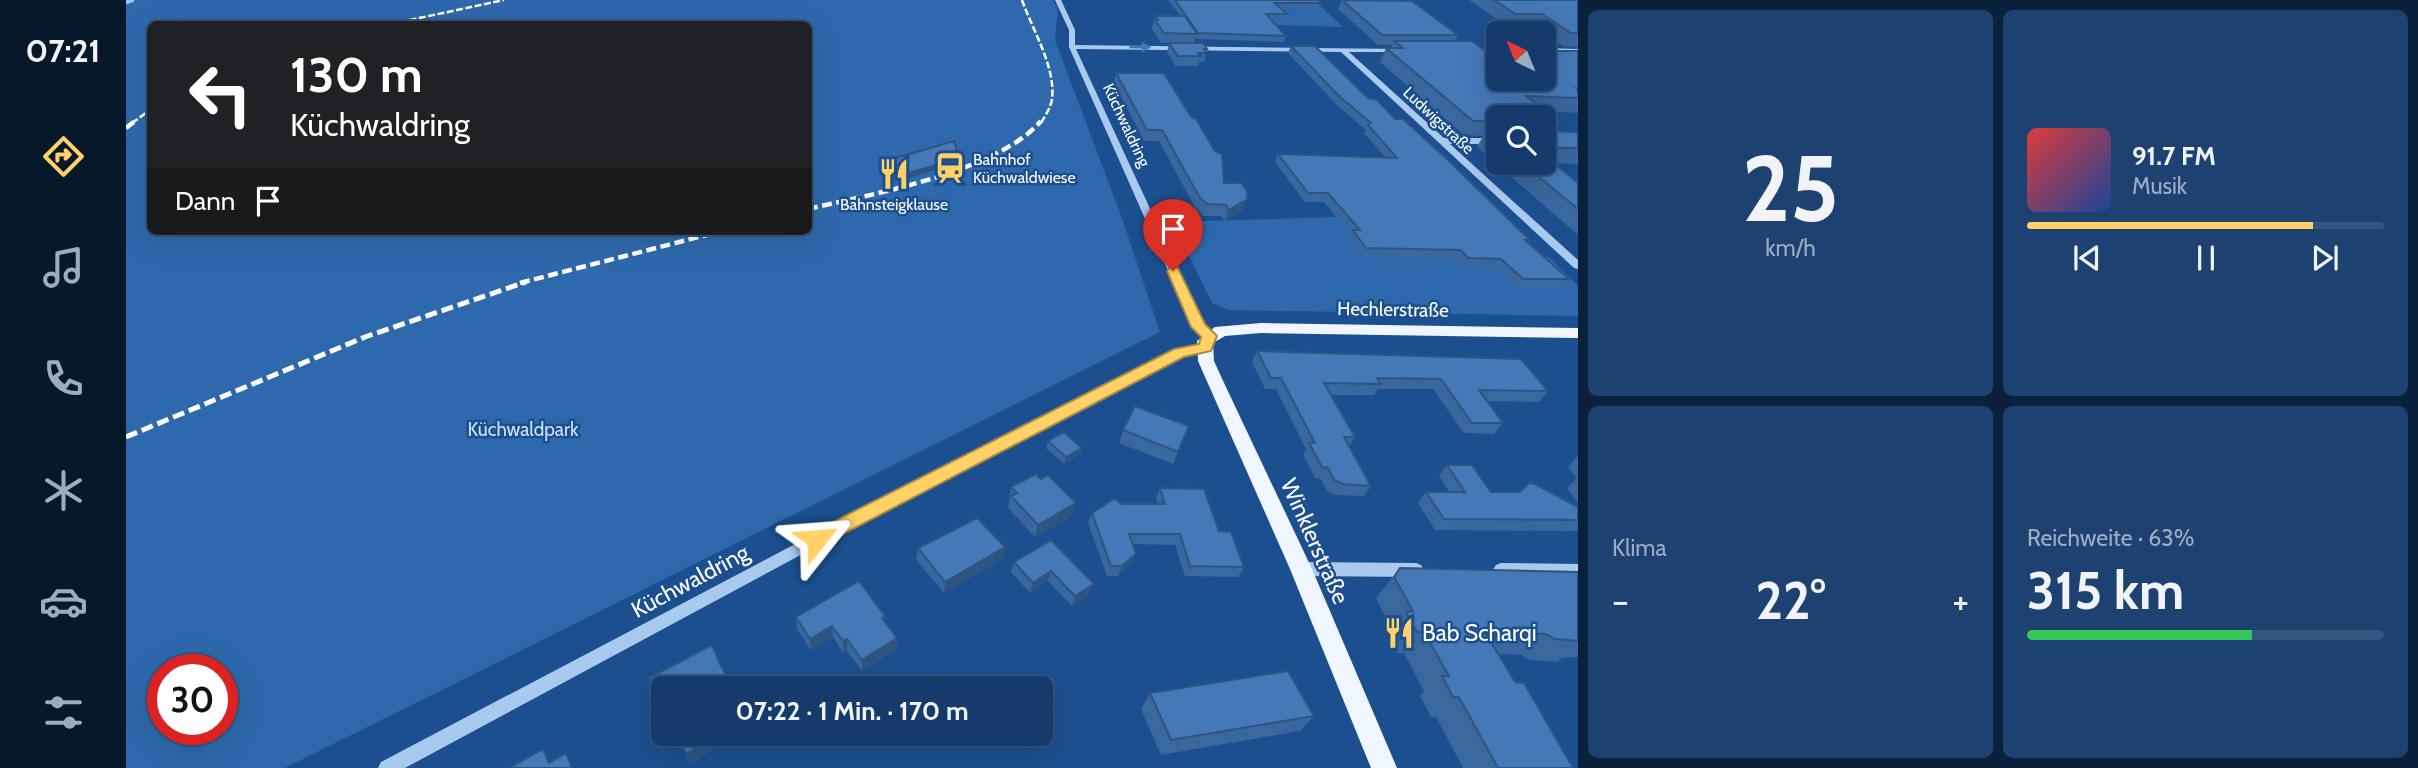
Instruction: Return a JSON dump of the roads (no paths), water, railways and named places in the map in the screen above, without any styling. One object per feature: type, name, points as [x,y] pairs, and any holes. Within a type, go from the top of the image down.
[{"type":"main road","name":"Hechlerstraße","points":[[1207,342],[1221,331],[1261,328],[1578,333]]},
{"type":"main road","name":"Winklerstraße","points":[[1207,342],[1206,361],[1301,569],[1384,768]]},
{"type":"street","name":"Küchwaldring","points":[[390,767],[854,520],[1180,352],[1207,342],[1072,47],[1072,30],[1058,0]]},
{"type":"street","points":[[1072,47],[1412,50]]},
{"type":"street","name":"Ludwigstraße","points":[[1340,50],[1578,267]]},
{"type":"street","points":[[1462,50],[1486,50]]},
{"type":"street","points":[[1556,50],[1578,51]]},
{"type":"street","points":[[1442,141],[1486,141]]},
{"type":"street","points":[[1301,569],[1426,570]]},
{"type":"street","points":[[1481,570],[1578,571]]},
{"type":"waterway","points":[[126,2],[132,0]]},
{"type":"railway","points":[[405,21],[504,0]]},
{"type":"railway","points":[[1022,0],[1050,74],[1052,99],[1041,123]]},
{"type":"railway","points":[[132,123],[147,112]]},
{"type":"railway","points":[[126,128],[135,121]]},
{"type":"railway","points":[[812,208],[899,188],[965,167],[1021,139],[1041,121]]},
{"type":"railway","points":[[520,283],[706,235]]},
{"type":"railway","points":[[126,437],[365,337],[526,282]]},
{"type":"place","name":"Bahnhof Küchwaldwiese","points":[[950,168]]},
{"type":"place","name":"Bahnsteigklause","points":[[894,174]]},
{"type":"place","name":"Bab Scharqi","points":[[1399,633]]},
{"type":"park label","name":"Küchwaldpark","points":[[523,429]]}]
